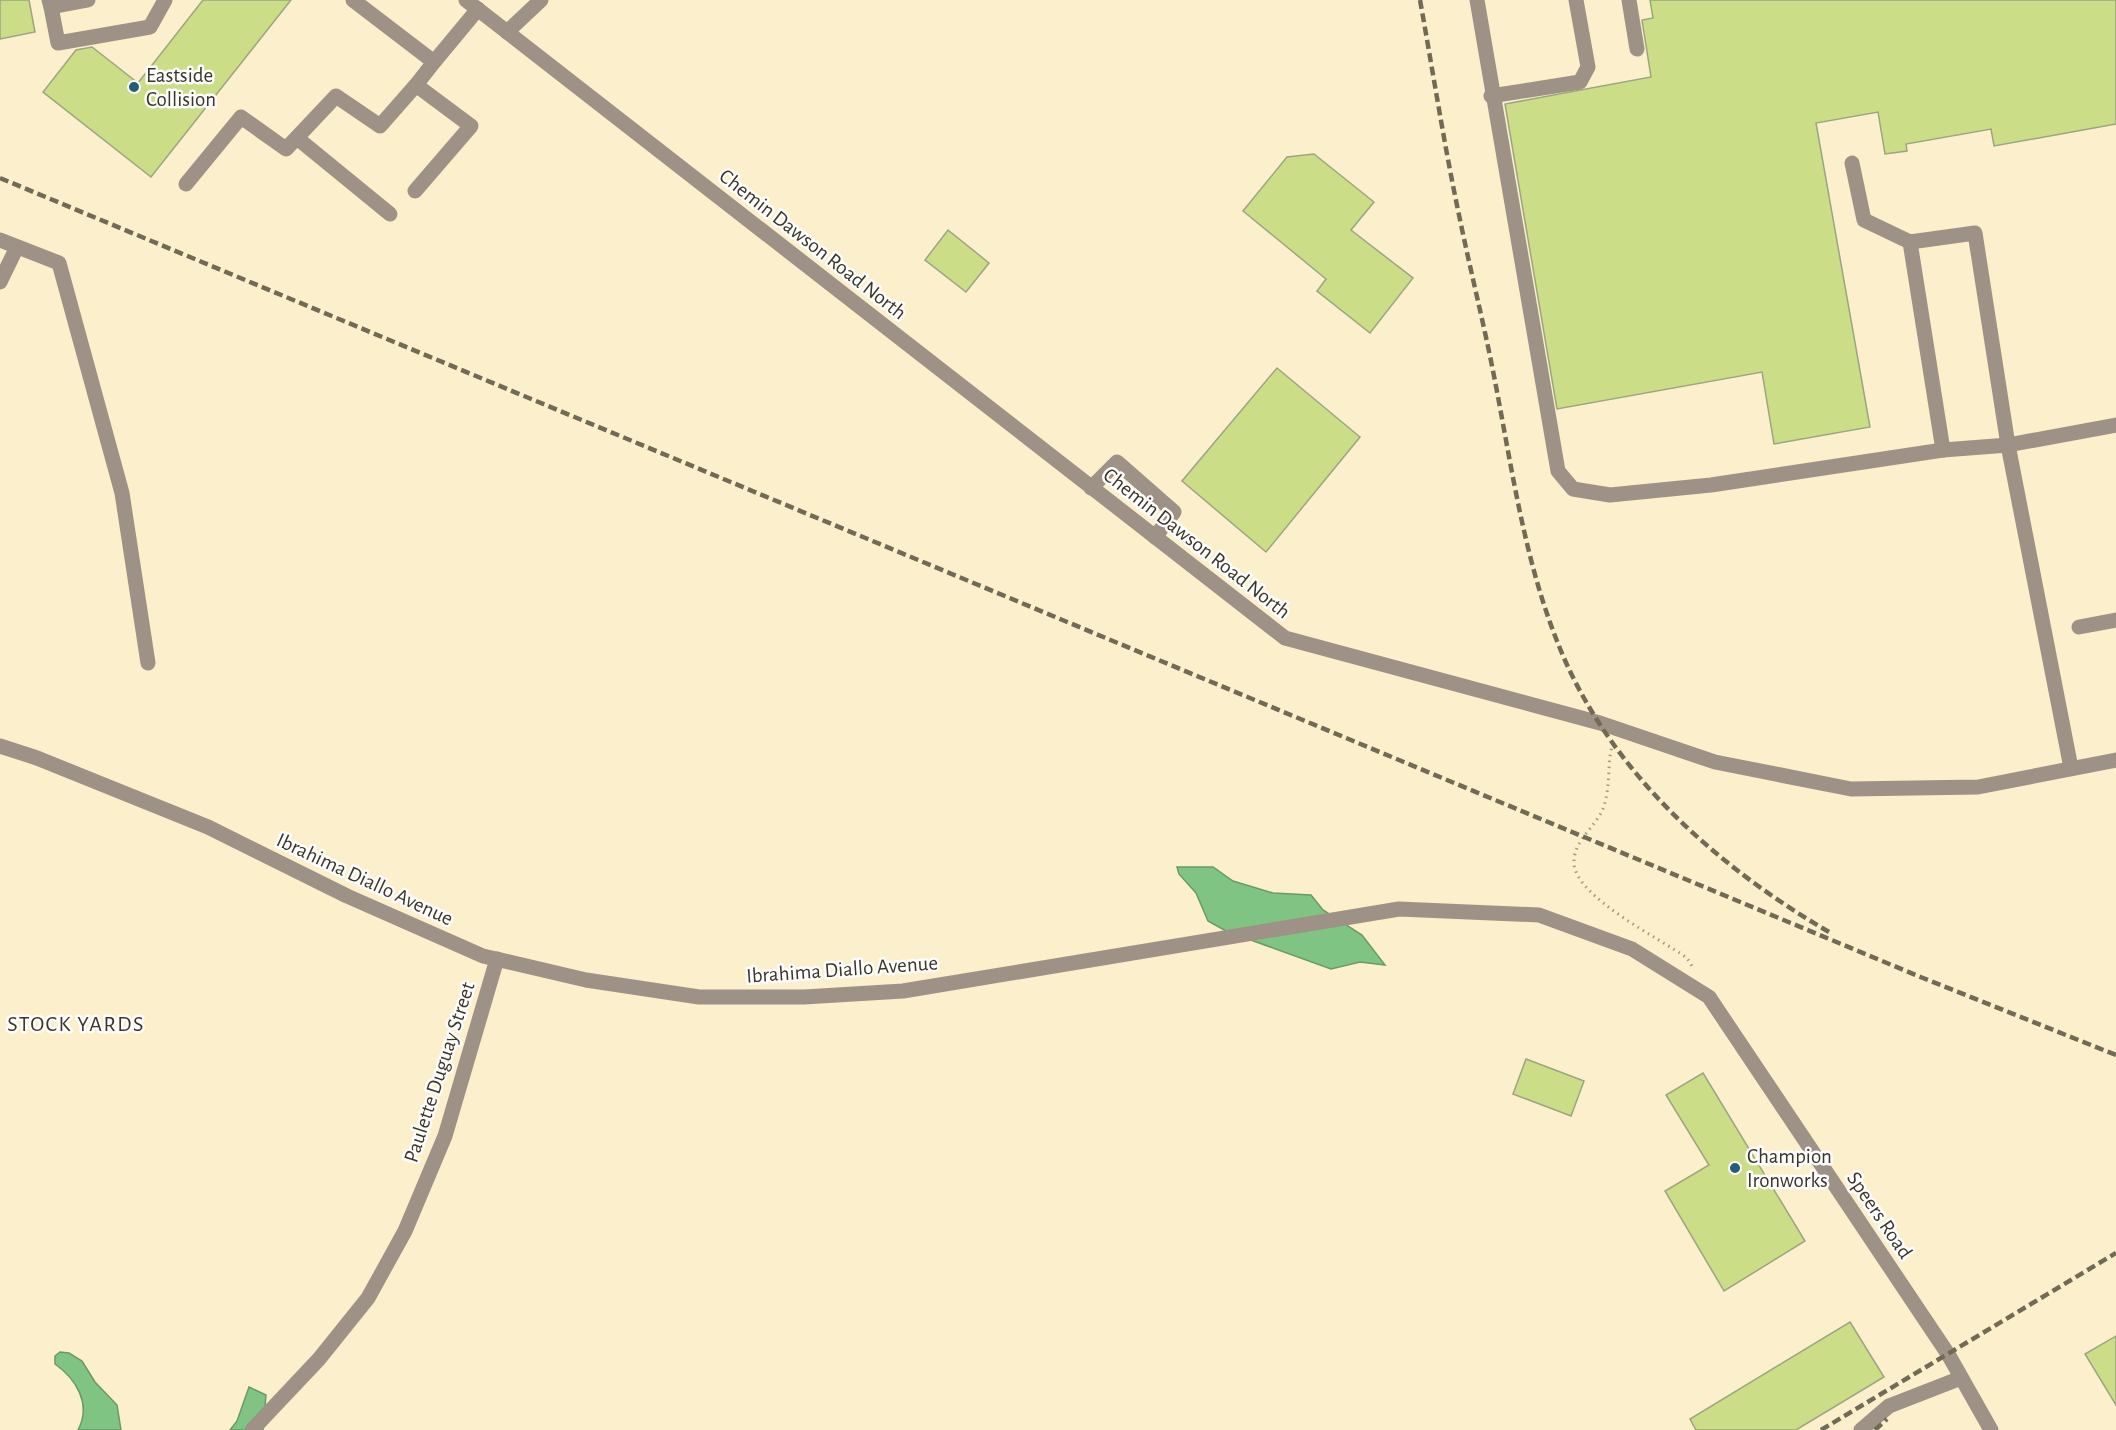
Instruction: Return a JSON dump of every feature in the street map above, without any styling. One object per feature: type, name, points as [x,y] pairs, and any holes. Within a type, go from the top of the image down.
[{"type":"street","points":[[88,0],[50,4],[58,43],[150,27],[165,0]]},
{"type":"street","points":[[353,0],[434,62]]},
{"type":"street","points":[[507,32],[541,0]]},
{"type":"street","points":[[1477,0],[1491,96],[1558,471],[1573,489],[1610,495],[1700,486],[1943,450],[2008,445],[2116,424]]},
{"type":"street","points":[[1491,96],[1580,82],[1588,67],[1576,0]]},
{"type":"street","points":[[1629,0],[1637,48]]},
{"type":"street","points":[[186,184],[241,117],[286,149],[336,96],[380,126],[434,62],[472,5]]},
{"type":"street","name":"Chemin Dawson Road North","points":[[472,5],[1285,638],[1617,729],[1714,762],[1851,789],[1978,787],[2116,760]]},
{"type":"street","points":[[415,191],[471,126],[416,85]]},
{"type":"street","points":[[297,138],[390,214]]},
{"type":"street","points":[[1852,163],[1864,220],[1911,242],[1975,233],[2008,445],[2071,768]]},
{"type":"street","points":[[0,240],[59,263],[122,493],[148,663]]},
{"type":"street","points":[[1911,242],[1943,450]]},
{"type":"street","points":[[0,282],[17,247]]},
{"type":"street","points":[[1091,488],[1117,462],[1174,513],[1155,537]]},
{"type":"street","points":[[2079,627],[2116,620]]},
{"type":"street","name":"Ibrahima Diallo Avenue","points":[[0,746],[36,758],[208,827],[347,896],[483,956],[586,980],[699,997],[815,997],[903,991],[1399,909],[1539,915],[1632,949],[1709,997]]},
{"type":"street","name":"Paulette Duguay Street","points":[[252,1430],[319,1359],[368,1298],[405,1231],[445,1136],[497,959]]},
{"type":"street","name":"Speers Road","points":[[1709,997],[1961,1378],[1991,1430]]},
{"type":"street","points":[[1861,1430],[1889,1406],[1961,1378]]},
{"type":"path","points":[[1617,729],[1610,751],[1611,769],[1601,812],[1584,837],[1574,863],[1578,877],[1588,890],[1633,924],[1687,957],[1693,967]]},
{"type":"shaded area","points":[[1177,867],[1213,867],[1233,881],[1273,893],[1311,895],[1323,910],[1362,935],[1385,965],[1360,962],[1331,969],[1226,931],[1208,921],[1196,893],[1179,874]]},
{"type":"shaded area","points":[[60,1352],[69,1353],[82,1361],[95,1382],[117,1405],[121,1430],[78,1430],[83,1411],[80,1393],[63,1370],[55,1364],[55,1356]]},
{"type":"shaded area","points":[[249,1387],[266,1395],[263,1430],[230,1430],[237,1421]]},
{"type":"building","points":[[0,0],[29,0],[35,32],[0,39]]},
{"type":"building","name":"Eastside Collision","points":[[203,0],[291,0],[151,177],[43,92],[76,50],[92,47],[138,83]]},
{"type":"building","points":[[1650,0],[2116,0],[2116,124],[1994,146],[1991,129],[1906,144],[1907,151],[1885,154],[1878,112],[1816,123],[1870,427],[1774,444],[1762,372],[1557,409],[1505,104],[1651,77],[1642,20],[1653,18]]},
{"type":"building","points":[[1314,154],[1374,202],[1351,230],[1413,278],[1370,333],[1317,291],[1326,279],[1243,211],[1287,157]]},
{"type":"building","points":[[948,230],[989,263],[966,292],[925,260]]},
{"type":"building","points":[[1277,368],[1360,437],[1266,552],[1182,481]]},
{"type":"building","points":[[1526,1059],[1584,1081],[1571,1116],[1513,1094]]},
{"type":"building","points":[[1703,1073],[1805,1241],[1724,1291],[1665,1191],[1709,1165],[1666,1095]]},
{"type":"building","points":[[1850,1322],[1884,1377],[1796,1430],[1696,1430],[1690,1419]]},
{"type":"building","points":[[2116,1336],[2116,1405],[2085,1354]]},
{"type":"railway","points":[[1420,0],[1443,135],[1491,361],[1518,503],[1535,573],[1557,641],[1578,687],[1604,731],[1634,771],[1668,809],[1705,844],[1745,876],[1829,932]]},
{"type":"railway","points":[[0,178],[1923,978],[2116,1055]]},
{"type":"railway","points":[[1821,1430],[2116,1253]]},
{"type":"railway","points":[[1875,1430],[1887,1419]]},
{"type":"place","name":"Eastside Collision","points":[[134,87]]},
{"type":"place","name":"Champion Ironworks","points":[[1735,1168]]},
{"type":"district","name":"STOCK YARDS","points":[[76,1023]]}]
